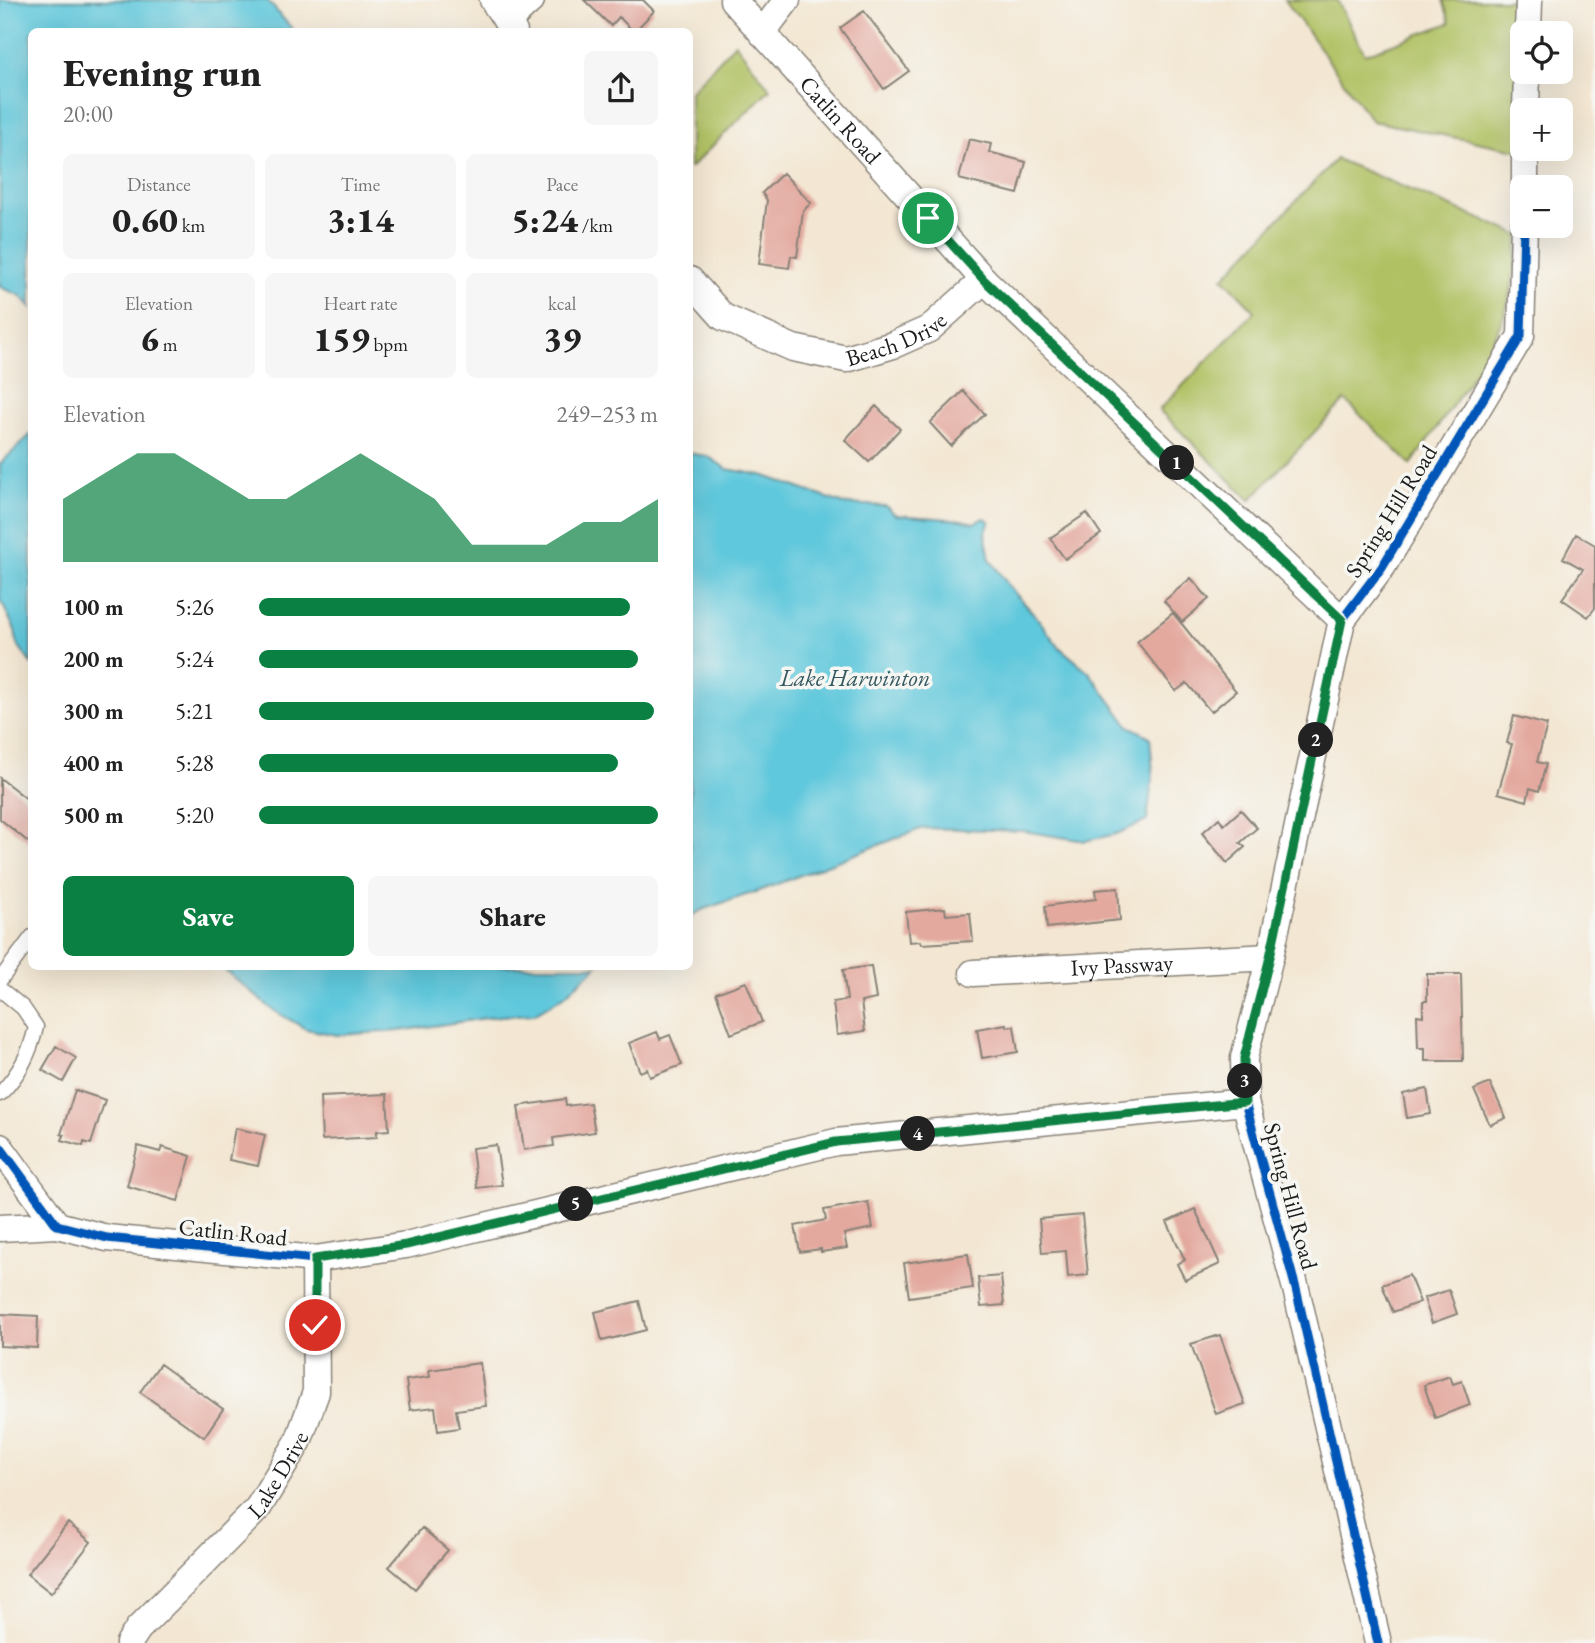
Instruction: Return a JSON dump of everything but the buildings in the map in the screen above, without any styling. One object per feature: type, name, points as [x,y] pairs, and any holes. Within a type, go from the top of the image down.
[{"type":"street","points":[[505,18],[531,0]]},
{"type":"street","name":"Catlin Road","points":[[733,0],[984,280],[1342,620]]},
{"type":"street","points":[[762,33],[787,0]]},
{"type":"street","points":[[1528,21],[1529,0]]},
{"type":"street","name":"Spring Hill Road","points":[[1378,1643],[1296,1289],[1245,1102],[1244,1058],[1270,957],[1342,620],[1382,567],[1521,336],[1524,238]]},
{"type":"street","name":"Beach Drive","points":[[693,283],[723,317],[793,348],[846,359],[892,345],[929,329],[984,280]]},
{"type":"street","name":"Ivy Passway","points":[[973,973],[1270,957]]},
{"type":"street","name":"Catlin Road","points":[[0,1228],[57,1225],[107,1238],[315,1259],[406,1245],[836,1142],[1245,1102]]},
{"type":"street","points":[[0,1147],[57,1225]]},
{"type":"street","name":"Lake Drive","points":[[129,1643],[138,1629],[258,1508],[298,1442],[316,1392],[315,1259]]},
{"type":"lane","points":[[0,980],[28,942]]},
{"type":"lane","points":[[0,989],[23,1009],[36,1027],[33,1045],[19,1073],[0,1094]]},
{"type":"green space","points":[[1285,0],[1337,0],[1365,54],[1450,23],[1443,0],[1512,0],[1510,84],[1518,84],[1518,98],[1510,98],[1510,149],[1372,121]]},
{"type":"green space","points":[[735,43],[770,89],[693,165],[693,89]]},
{"type":"green space","points":[[1336,159],[1510,231],[1510,238],[1519,238],[1509,299],[1494,338],[1461,394],[1411,465],[1345,400],[1250,500],[1159,410],[1255,311],[1223,278]]},
{"type":"water","points":[[0,0],[267,0],[291,28],[28,28],[28,304],[21,296],[0,287]]},
{"type":"water","points":[[28,437],[28,660],[17,643],[15,630],[0,599],[0,464]]},
{"type":"water","name":"Lake Harwinton","points":[[693,454],[709,457],[727,469],[762,475],[844,504],[885,506],[896,515],[974,523],[985,518],[990,522],[985,532],[990,559],[1011,589],[1059,647],[1089,672],[1129,726],[1150,737],[1153,773],[1147,821],[1116,834],[1085,841],[1023,831],[923,828],[693,914]]},
{"type":"water","points":[[226,970],[593,970],[564,996],[534,1014],[500,1016],[399,1031],[337,1035],[306,1029],[273,1010]]},
{"type":"cycle path","points":[[1378,1643],[1296,1289],[1245,1102],[1244,1058],[1270,957],[1342,620],[1382,567],[1521,336],[1524,238]]},
{"type":"cycle path","points":[[0,1147],[57,1225],[107,1238],[315,1259],[406,1245],[836,1142],[1245,1102]]},
{"type":"route","points":[[315,1325],[315,1259],[406,1245],[836,1142],[1245,1102],[1244,1058],[1270,957],[1342,620],[984,280],[928,218]]}]
